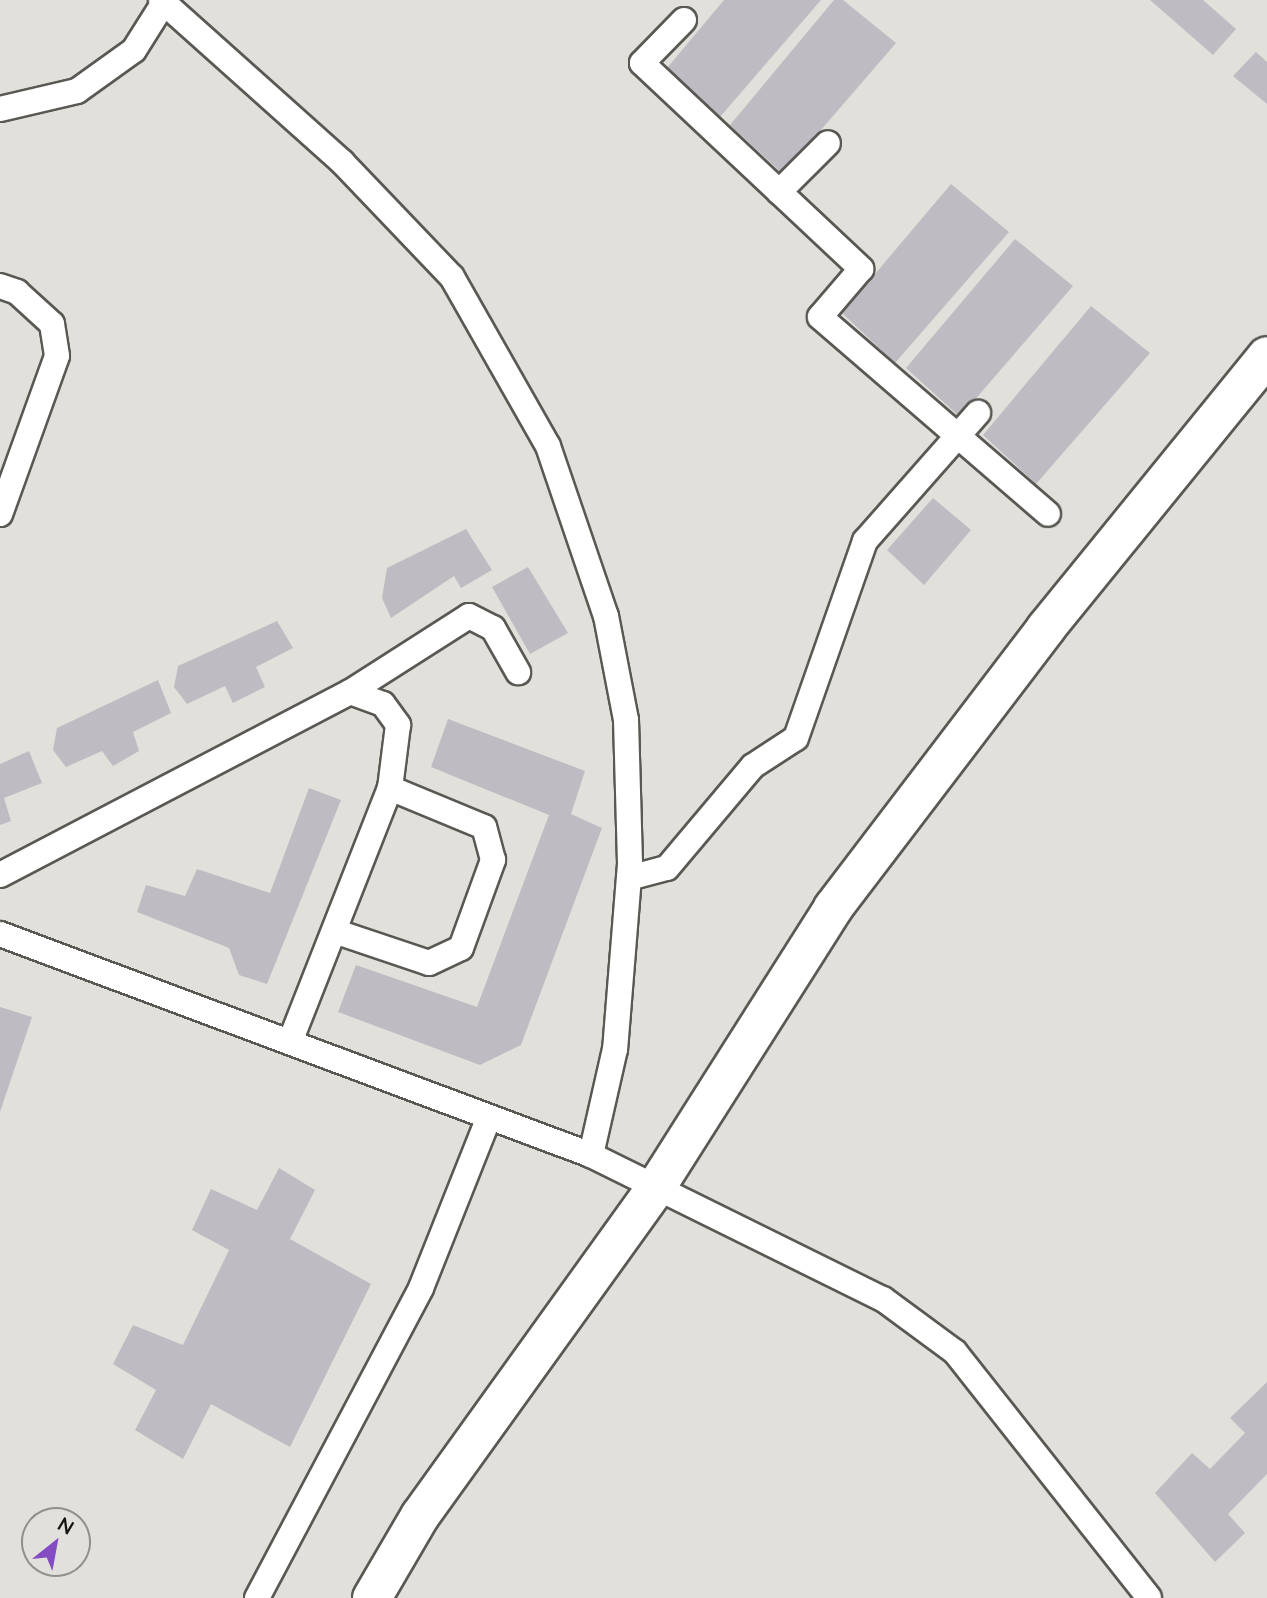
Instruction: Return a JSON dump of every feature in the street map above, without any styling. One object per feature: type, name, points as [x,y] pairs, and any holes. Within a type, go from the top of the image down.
[{"type":"main road","points":[[372,1598],[420,1516],[655,1189],[833,908],[1046,628],[1267,356]]},
{"type":"street","points":[[0,109],[77,91],[134,50],[162,2],[342,163],[452,277],[548,446],[606,616],[626,720],[629,878],[615,1049],[591,1155]]},
{"type":"street","points":[[684,20],[642,63],[861,270],[820,317],[1048,514]]},
{"type":"street","points":[[779,192],[828,143]]},
{"type":"street","points":[[0,286],[52,324],[57,356],[0,514]]},
{"type":"street","points":[[629,878],[667,868],[753,765],[796,738],[866,541],[978,413]]},
{"type":"street","points":[[0,875],[350,692],[469,616],[493,628],[518,672]]},
{"type":"street","points":[[290,1042],[390,788],[398,725],[383,704],[350,692]]},
{"type":"street","points":[[334,931],[429,962],[461,948],[493,860],[484,827],[390,788]]},
{"type":"street","points":[[0,934],[591,1155],[655,1189],[883,1298],[956,1352],[1149,1598]]},
{"type":"street","points":[[257,1598],[421,1288],[489,1117]]},
{"type":"building","points":[[724,0],[821,0],[720,117],[667,68]]},
{"type":"building","points":[[834,0],[843,0],[896,43],[783,174],[730,125]]},
{"type":"building","points":[[1150,0],[1203,0],[1236,29],[1213,55]]},
{"type":"building","points":[[1256,52],[1267,62],[1267,104],[1233,76]]},
{"type":"building","points":[[951,184],[1009,232],[895,363],[842,313]]},
{"type":"building","points":[[1015,239],[1073,286],[960,417],[906,368]]},
{"type":"building","points":[[1091,306],[1150,353],[1036,484],[983,435]]},
{"type":"building","points":[[933,498],[971,530],[924,585],[887,550]]},
{"type":"building","points":[[466,529],[492,570],[461,588],[454,576],[391,618],[382,598],[387,568]]},
{"type":"building","points":[[528,567],[568,633],[530,654],[492,587]]},
{"type":"building","points":[[277,621],[293,648],[256,667],[265,687],[233,703],[225,686],[187,704],[174,687],[178,666]]},
{"type":"building","points":[[158,680],[171,713],[133,732],[139,751],[113,766],[102,751],[66,767],[53,750],[57,728]]},
{"type":"building","points":[[448,719],[585,771],[571,814],[602,828],[521,1045],[480,1065],[338,1012],[356,965],[477,1007],[549,815],[431,767]]},
{"type":"building","points":[[29,751],[42,783],[4,798],[11,821],[0,825],[0,764]]},
{"type":"building","points":[[309,788],[341,800],[267,984],[239,975],[229,948],[137,912],[146,885],[185,896],[197,869],[270,893]]},
{"type":"building","points":[[0,1007],[32,1017],[0,1112]]},
{"type":"building","points":[[279,1168],[315,1190],[290,1239],[371,1284],[290,1447],[211,1404],[183,1459],[135,1430],[156,1390],[113,1364],[133,1325],[183,1345],[229,1250],[192,1230],[211,1189],[257,1210]]},
{"type":"building","points":[[1267,1382],[1267,1474],[1228,1514],[1245,1533],[1215,1562],[1155,1493],[1192,1453],[1210,1469],[1245,1433],[1230,1418]]}]
